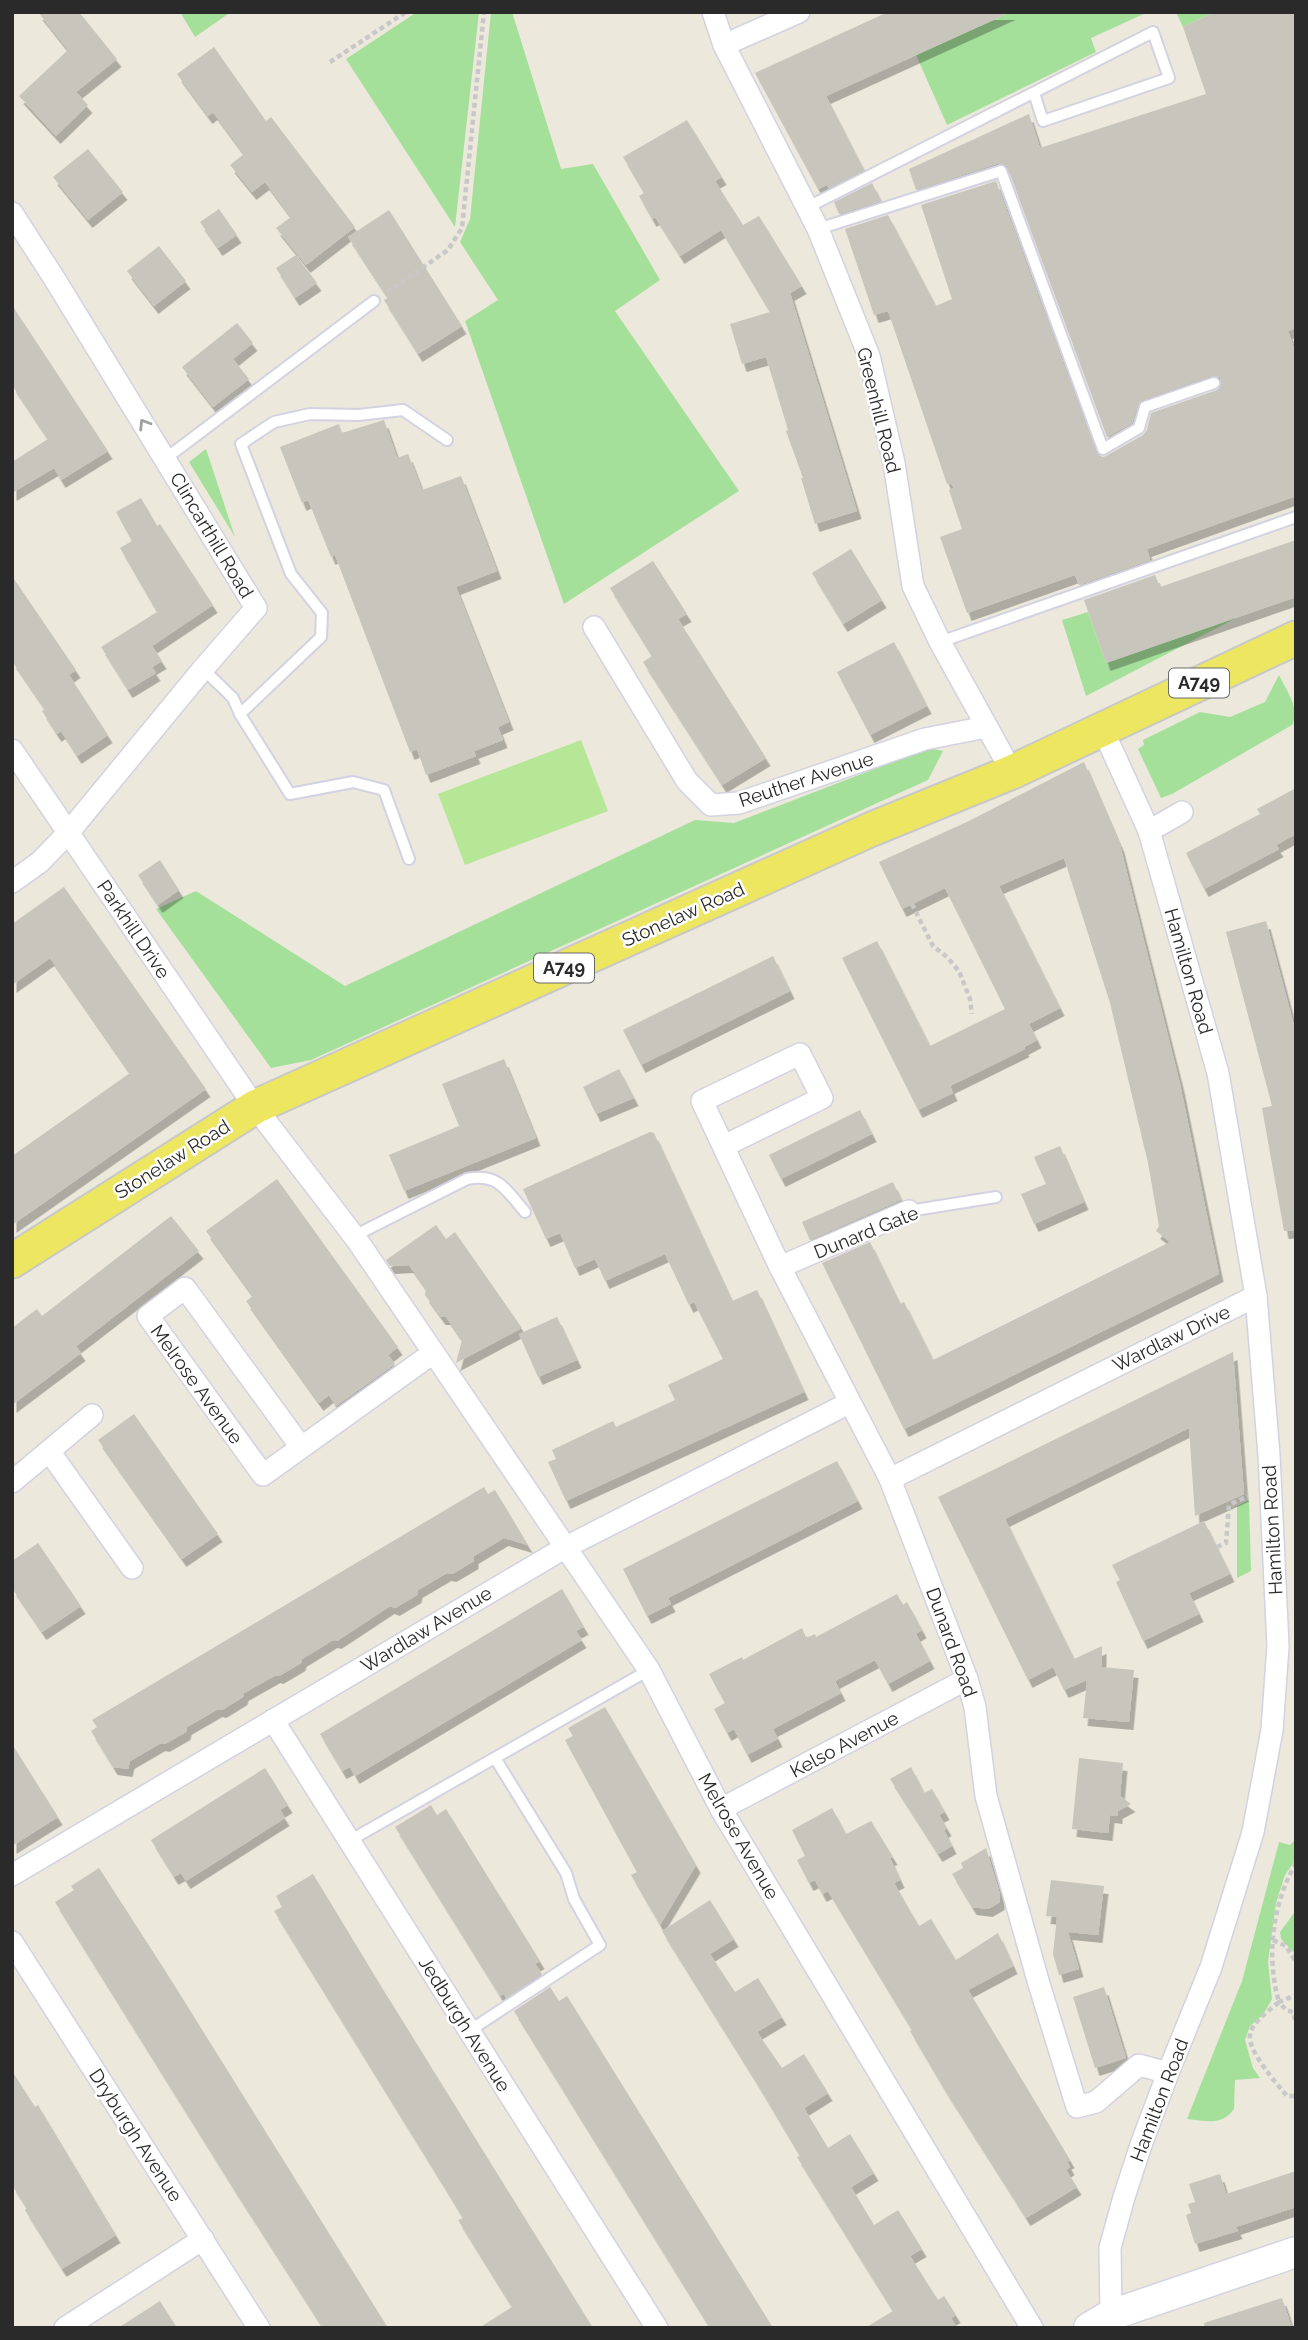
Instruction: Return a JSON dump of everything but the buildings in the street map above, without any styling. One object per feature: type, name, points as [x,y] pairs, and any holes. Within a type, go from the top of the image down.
[{"type":"main road","name":"Stonelaw Road","points":[[12,1261],[255,1107],[872,829],[1012,772],[1296,638]]},
{"type":"street","name":"Greenhill Road","points":[[713,12],[724,45],[818,229],[869,356],[894,463],[912,586],[1012,772]]},
{"type":"street","points":[[724,45],[799,12]]},
{"type":"street","name":"Clincarthill Road","points":[[12,214],[256,608],[68,833],[40,862],[12,882]]},
{"type":"street","name":"Reuther Avenue","points":[[594,626],[687,781],[711,805],[739,803],[925,739],[986,727]]},
{"type":"street","name":"Hamilton Road","points":[[1102,729],[1149,831],[1218,1073],[1256,1296],[1278,1646],[1272,1730],[1253,1832],[1211,1967],[1168,2073],[1124,2197],[1110,2248],[1105,2324]]},
{"type":"street","name":"Parkhill Drive","points":[[12,750],[255,1107]]},
{"type":"street","points":[[1149,831],[1182,812]]},
{"type":"street","name":"Dunard Road","points":[[724,1146],[822,1098],[800,1054],[702,1101],[780,1267],[890,1479],[967,1679],[975,1707],[986,1796],[1077,2107],[1096,2102],[1139,2064],[1168,2073]]},
{"type":"street","name":"Melrose Avenue","points":[[255,1107],[354,1236],[649,1670],[721,1810],[1032,2328]]},
{"type":"street","name":"Dunard Gate","points":[[780,1267],[909,1211]]},
{"type":"street","name":"Melrose Avenue","points":[[301,1447],[185,1288],[148,1316],[263,1475],[433,1353]]},
{"type":"street","name":"Wardlaw Drive","points":[[890,1479],[1256,1296]]},
{"type":"street","name":"Wardlaw Avenue","points":[[12,1875],[566,1547],[849,1403]]},
{"type":"street","points":[[12,1482],[92,1415]]},
{"type":"street","points":[[49,1451],[132,1568]]},
{"type":"street","name":"Kelso Avenue","points":[[721,1810],[967,1679]]},
{"type":"street","name":"Jedburgh Avenue","points":[[273,1720],[657,2328]]},
{"type":"street","name":"Dryburgh Avenue","points":[[15,1952],[259,2328]]},
{"type":"street","points":[[65,2328],[203,2239]]},
{"type":"street","points":[[1105,2324],[1296,2252]]},
{"type":"lane","points":[[808,207],[1153,32],[1169,78],[1043,121],[1034,93]]},
{"type":"lane","points":[[818,229],[1001,171],[1102,449],[1139,428],[1145,407],[1213,383]]},
{"type":"lane","points":[[165,459],[374,301]]},
{"type":"lane","points":[[240,714],[321,637],[322,612],[290,574],[242,444],[274,422],[310,414],[358,415],[403,410],[447,440]]},
{"type":"lane","points":[[940,642],[1296,517]]},
{"type":"lane","points":[[203,669],[233,698],[240,714],[290,794],[353,782],[384,790],[409,859]]},
{"type":"lane","points":[[354,1236],[467,1179],[483,1176],[499,1181],[525,1212]]},
{"type":"lane","name":"Dunard Gate","points":[[909,1211],[996,1197]]},
{"type":"lane","points":[[349,1841],[649,1670]]},
{"type":"lane","points":[[469,2031],[600,1945],[575,1899],[566,1872],[495,1758]]},
{"type":"path","points":[[330,62],[406,12]]},
{"type":"path","points":[[374,301],[449,250],[462,228],[484,12]]},
{"type":"path","points":[[912,904],[933,946],[959,971],[970,999],[972,1014]]},
{"type":"path","points":[[1217,1547],[1226,1543],[1229,1505],[1270,1487]]},
{"type":"path","points":[[1296,1863],[1286,1881],[1273,1940],[1273,1979],[1279,2002],[1286,2010],[1293,2012],[1296,2020]]},
{"type":"path","points":[[1273,1940],[1286,1946],[1296,1962]]},
{"type":"path","points":[[1296,1994],[1279,2002],[1255,2025],[1250,2034],[1251,2048],[1287,2096],[1296,2096]]},
{"type":"green space","points":[[180,12],[231,12],[195,37]]},
{"type":"green space","points":[[417,12],[479,12],[455,227],[346,59]]},
{"type":"green space","points":[[491,12],[512,12],[561,169],[593,164],[660,280],[615,311],[739,491],[564,604],[465,321],[498,300],[460,242],[470,219]]},
{"type":"green space","points":[[1011,12],[1148,12],[1091,38],[1096,52],[947,125],[916,55]]},
{"type":"green space","points":[[1176,12],[1215,12],[1183,27]]},
{"type":"green space","points":[[206,449],[235,537],[189,462]]},
{"type":"green space","points":[[1088,612],[1106,663],[1238,617],[1086,696],[1062,620]]},
{"type":"green space","points":[[1279,675],[1294,706],[1292,725],[1161,798],[1138,749],[1144,745],[1143,740],[1200,712],[1230,717],[1265,702]]},
{"type":"green space","points":[[581,740],[608,811],[465,865],[438,794]]},
{"type":"green space","points":[[929,748],[943,751],[928,780],[311,1060],[271,1068],[156,909],[196,891],[345,986],[695,820],[734,823]]},
{"type":"green space","points":[[1249,1500],[1251,1571],[1237,1578],[1237,1506]]},
{"type":"green space","points":[[1296,1839],[1296,1859],[1285,1875],[1276,1903],[1268,1962],[1272,1999],[1263,2015],[1250,2026],[1245,2040],[1253,2068],[1260,2078],[1235,2080],[1234,2109],[1224,2118],[1213,2121],[1187,2119],[1242,1981],[1279,1842],[1290,1845]]},
{"type":"green space","points":[[1294,1913],[1296,1955],[1281,1939],[1280,1932]]}]
